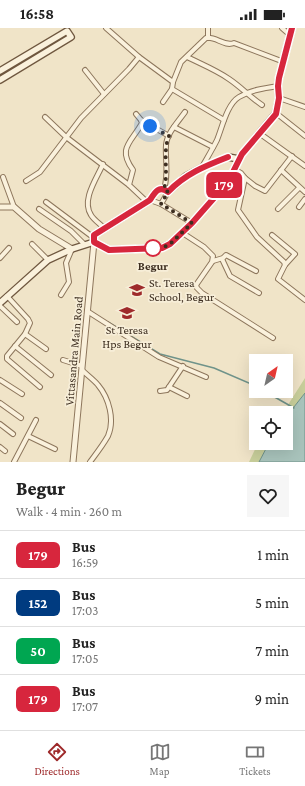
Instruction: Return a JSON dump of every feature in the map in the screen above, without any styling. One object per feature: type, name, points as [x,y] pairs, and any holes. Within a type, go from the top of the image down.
[{"type":"main road","points":[[94,240],[109,250],[162,248],[170,244],[192,223],[221,189],[242,154],[276,114],[279,98],[278,86],[292,28]]},
{"type":"main road","points":[[0,71],[67,31],[71,37],[0,80]]},
{"type":"main road","points":[[94,240],[94,235],[148,201],[159,189],[166,191],[186,176],[228,157],[240,159]]},
{"type":"main road","points":[[0,302],[48,260],[94,240]]},
{"type":"street","points":[[106,28],[139,57],[173,82]]},
{"type":"street","points":[[208,28],[208,38]]},
{"type":"street","points":[[282,28],[290,35]]},
{"type":"street","points":[[163,102],[172,89],[179,65],[206,38],[229,45],[234,43],[284,62]]},
{"type":"street","points":[[26,181],[40,172],[81,118],[139,57]]},
{"type":"street","points":[[187,57],[230,80],[262,105]]},
{"type":"street","points":[[85,70],[104,94]]},
{"type":"street","points":[[202,168],[234,101],[238,97],[260,89],[278,86]]},
{"type":"street","points":[[172,89],[224,120]]},
{"type":"street","points":[[279,98],[305,107]]},
{"type":"street","points":[[161,204],[166,191],[166,144],[174,127],[185,112]]},
{"type":"street","points":[[136,114],[141,120],[169,136]]},
{"type":"street","points":[[276,114],[305,136]]},
{"type":"street","points":[[45,117],[66,137],[103,164],[148,201],[161,204],[192,223]]},
{"type":"street","points":[[129,185],[133,170],[127,162],[125,154],[126,148],[142,123],[141,120]]},
{"type":"street","points":[[174,127],[213,147]]},
{"type":"street","points":[[259,133],[305,166]]},
{"type":"street","points":[[234,169],[241,173],[255,186],[265,191],[292,156]]},
{"type":"street","points":[[103,164],[91,192],[88,207],[91,216],[104,228]]},
{"type":"street","points":[[281,170],[305,192]]},
{"type":"street","points":[[3,177],[14,207],[39,229],[72,249],[66,263],[69,282],[61,295]]},
{"type":"street","points":[[245,178],[238,210],[257,237],[284,262],[285,265]]},
{"type":"street","points":[[278,209],[299,188]]},
{"type":"street","points":[[299,207],[305,199]]},
{"type":"street","points":[[46,202],[94,240]]},
{"type":"street","points":[[0,207],[14,207]]},
{"type":"street","points":[[39,209],[71,231],[85,244]]},
{"type":"street","points":[[182,232],[214,256],[213,261],[196,285],[197,288],[202,293],[273,338]]},
{"type":"street","points":[[272,235],[295,254],[285,265],[278,279],[305,300]]},
{"type":"street","name":"Vittasandra Main Road","points":[[73,462],[94,240]]},
{"type":"street","points":[[32,244],[48,260]]},
{"type":"street","points":[[0,258],[8,248]]},
{"type":"street","points":[[213,261],[222,259],[226,255],[256,271]]},
{"type":"street","points":[[222,259],[230,276],[258,293]]},
{"type":"street","points":[[7,296],[30,321],[25,334],[7,356],[7,359],[40,387]]},
{"type":"street","points":[[0,306],[17,322]]},
{"type":"street","points":[[87,311],[155,354],[206,377]]},
{"type":"street","points":[[25,334],[46,349]]},
{"type":"street","points":[[15,346],[51,375]]},
{"type":"street","points":[[63,360],[82,368],[100,387],[109,407],[110,431],[90,462]]},
{"type":"street","points":[[160,391],[165,391],[169,387],[183,366]]},
{"type":"street","points":[[0,380],[22,394]]},
{"type":"street","points":[[169,387],[187,396]]},
{"type":"street","points":[[0,403],[21,418]]},
{"type":"street","points":[[14,462],[36,420]]},
{"type":"street","points":[[0,424],[13,434]]},
{"type":"street","points":[[28,436],[55,449]]},
{"type":"street","points":[[0,447],[5,451]]},
{"type":"green space","points":[[305,378],[305,393],[293,408],[293,406],[287,406]]},
{"type":"green space","points":[[255,450],[265,450],[259,462],[249,462]]},
{"type":"water","points":[[305,393],[305,462],[259,462],[265,450],[293,450],[293,408]]},
{"type":"waterway","points":[[108,322],[160,354],[214,368],[249,383]]},
{"type":"waterway","points":[[276,398],[294,408]]},
{"type":"bus line","name":"179","points":[[228,157],[186,176],[168,192],[164,189],[159,189],[150,200],[94,235],[94,242],[109,250],[162,248],[170,244],[192,223],[231,176],[242,154],[276,114],[279,98],[279,78],[292,28]]},
{"type":"place","name":"Begur","points":[[153,248]]},
{"type":"place","name":"St. Teresa School, Begur","points":[[137,290]]},
{"type":"place","name":"St Teresa Hps Begur","points":[[127,313]]},
{"type":"route","points":[[150,126],[169,136],[166,144],[167,176],[164,189],[168,192],[166,198],[161,204],[192,223],[170,244],[162,248],[148,248],[153,248]]}]
